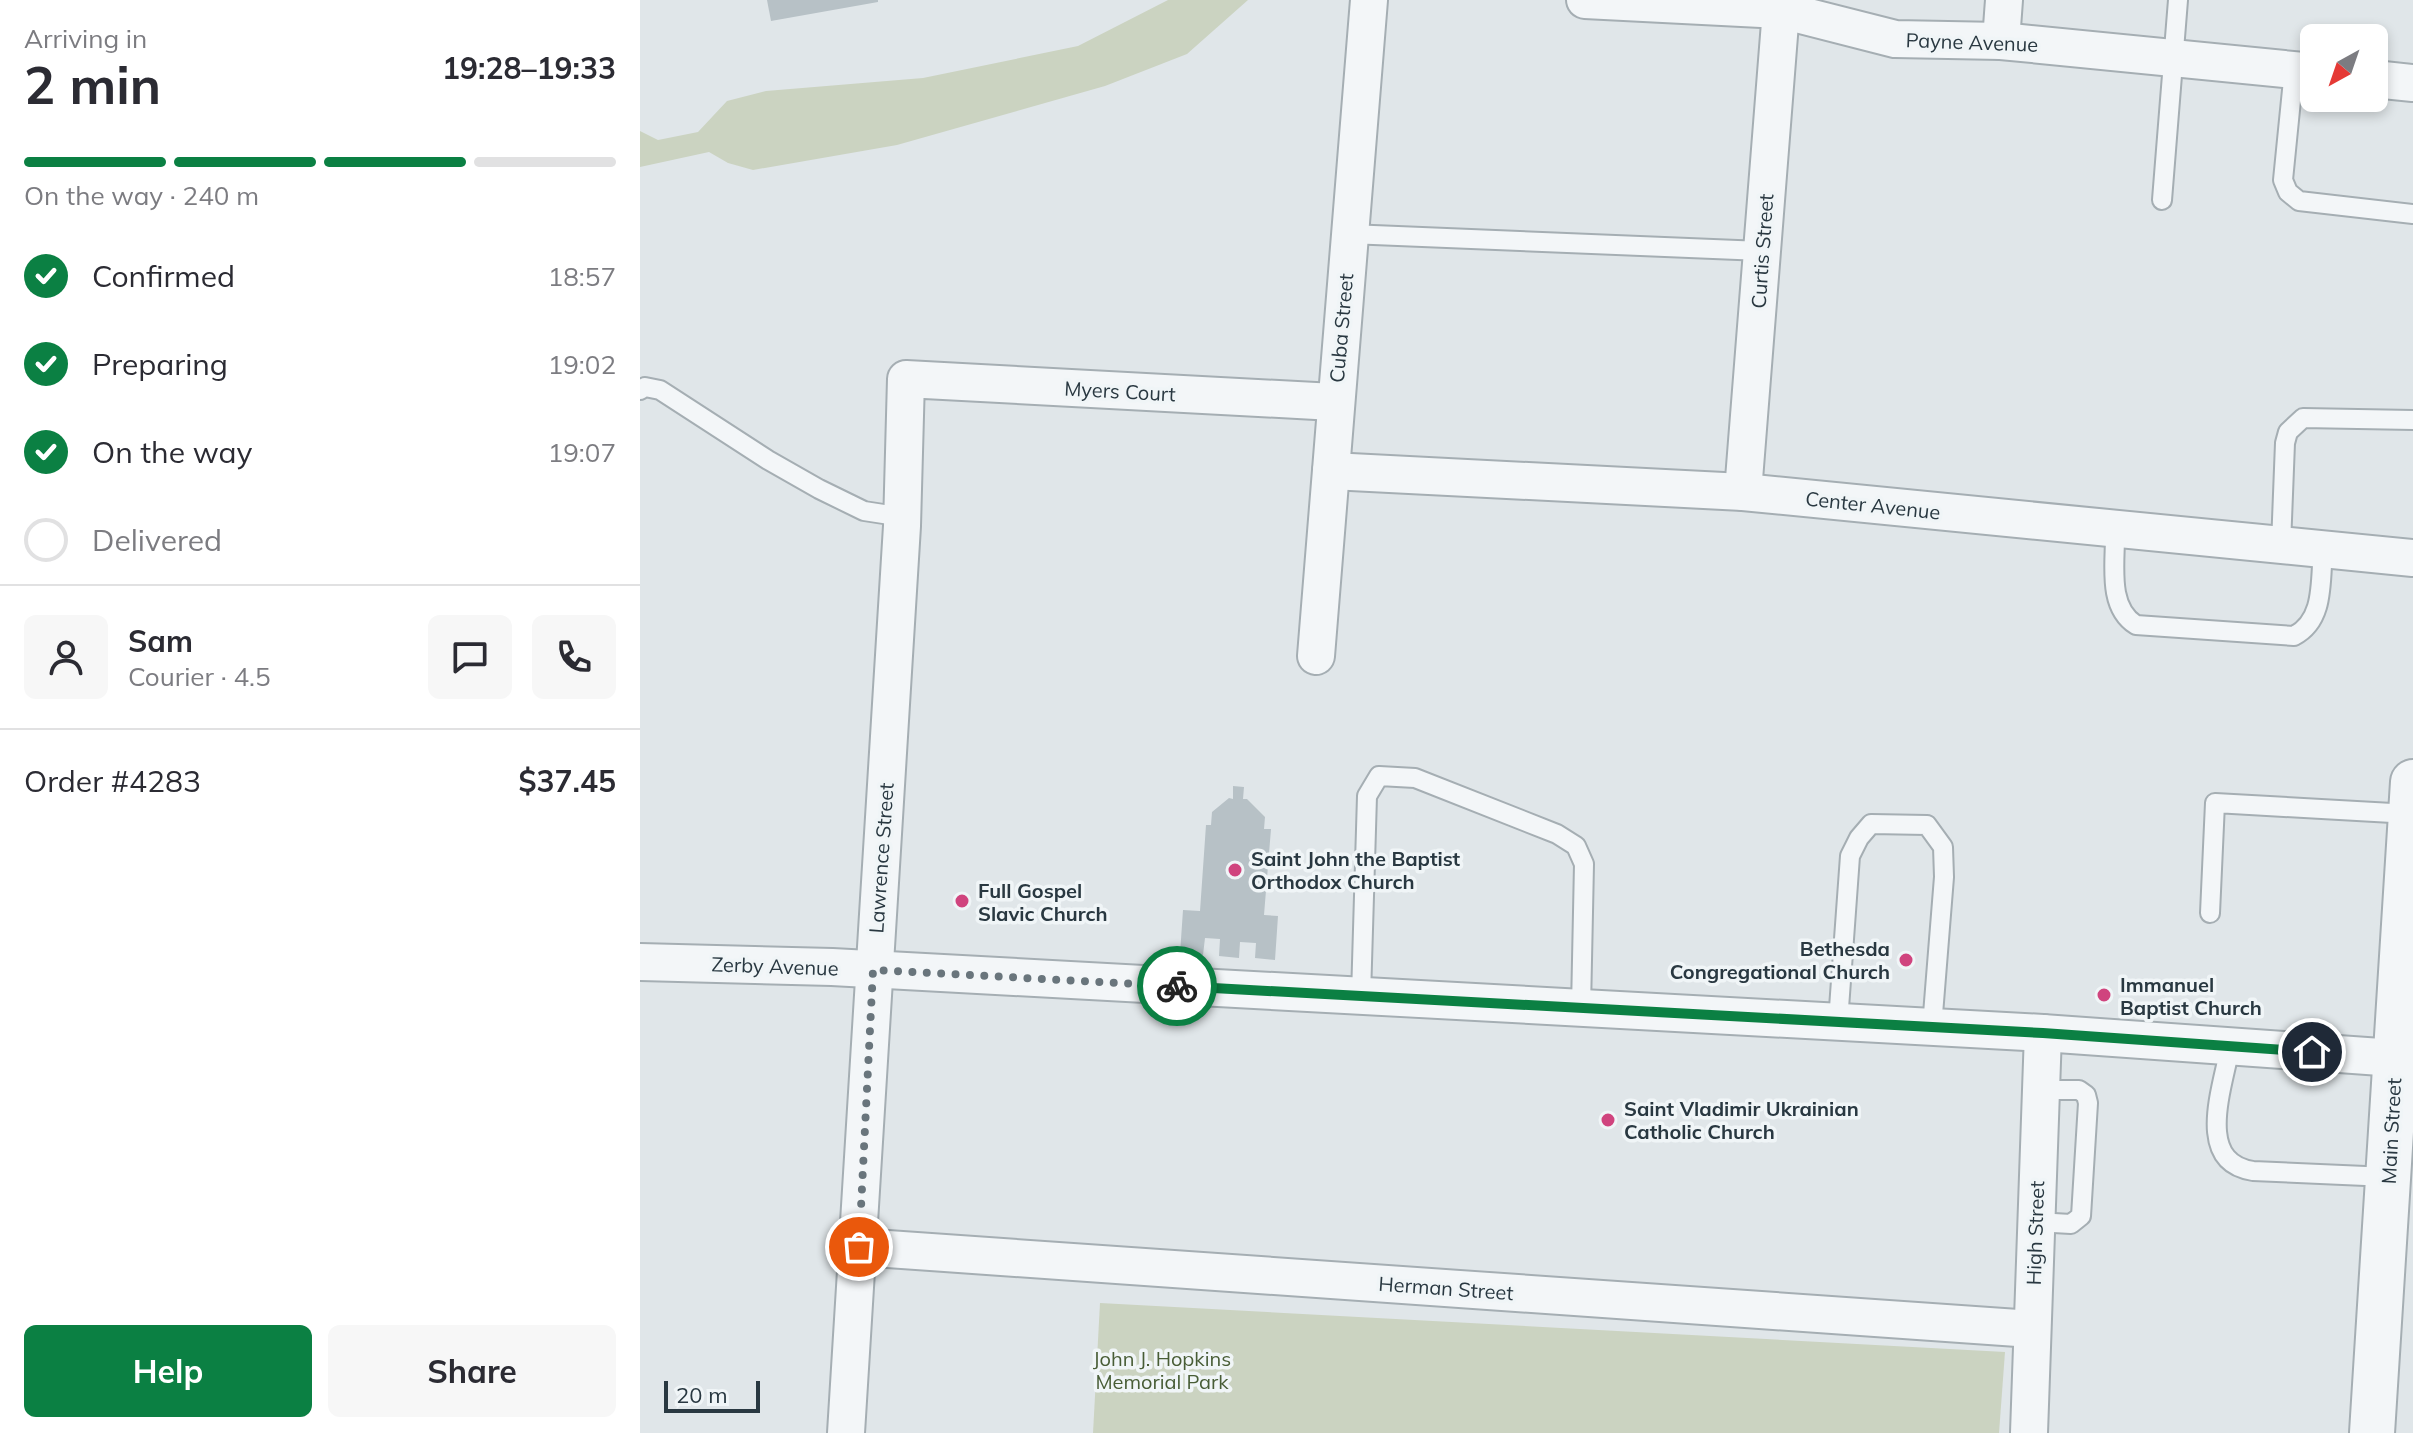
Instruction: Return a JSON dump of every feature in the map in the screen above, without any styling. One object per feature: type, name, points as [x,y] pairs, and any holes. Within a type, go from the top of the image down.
[{"type":"street","name":"Cuba Street","points":[[1316,656],[1334,402],[1369,0]]},
{"type":"street","name":"Payne Avenue","points":[[1585,0],[1781,10],[1895,39],[2001,41],[2300,71]]},
{"type":"street","points":[[2001,41],[2004,0]]},
{"type":"street","name":"Curtis Street","points":[[1743,492],[1781,10]]},
{"type":"street","points":[[2388,80],[2413,83]]},
{"type":"street","name":"Myers Court","points":[[906,379],[1334,402]]},
{"type":"street","name":"Lawrence Street","points":[[846,1433],[903,517],[906,379]]},
{"type":"street","name":"Center Avenue","points":[[1331,471],[1743,492],[2413,558]]},
{"type":"street","name":"Main Street","points":[[2372,1433],[2388,1177],[2403,1111],[2395,1058],[2411,798]]},
{"type":"street","name":"Zerby Avenue","points":[[640,962],[873,970],[2043,1033],[2395,1058]]},
{"type":"street","name":"High Street","points":[[2029,1433],[2043,1033]]},
{"type":"street","name":"Herman Street","points":[[859,1247],[2032,1329]]},
{"type":"lane","points":[[2162,200],[2178,0]]},
{"type":"lane","points":[[2300,92],[2283,180],[2288,192],[2299,201],[2413,214]]},
{"type":"lane","points":[[1349,234],[1762,251]]},
{"type":"lane","points":[[640,390],[645,387],[660,390],[768,460],[864,511],[903,517]]},
{"type":"lane","points":[[2281,545],[2285,443],[2295,423],[2303,418],[2413,420]]},
{"type":"lane","points":[[2115,529],[2116,602],[2123,616],[2136,625],[2294,636],[2307,629],[2315,618],[2323,549]]},
{"type":"lane","points":[[1361,996],[1367,796],[1379,776],[1415,778],[1557,834],[1576,846],[1584,864],[1581,1008]]},
{"type":"lane","points":[[2210,913],[2215,803],[2411,798]]},
{"type":"lane","points":[[1838,1022],[1850,856],[1871,824],[1927,825],[1943,847],[1944,877],[1932,1027]]},
{"type":"lane","points":[[2230,1047],[2216,1128],[2219,1148],[2227,1161],[2240,1169],[2253,1171],[2388,1177]]},
{"type":"lane","points":[[2036,1222],[2071,1224],[2081,1216],[2088,1103],[2086,1095],[2079,1090],[2041,1090]]},
{"type":"green space","points":[[1168,0],[1248,0],[1187,54],[1105,86],[897,145],[753,170],[728,163],[709,152],[640,167],[640,131],[658,140],[698,132],[727,101],[766,91],[923,78],[1078,46]]},
{"type":"green space","name":"John J. Hopkins Memorial Park","points":[[1100,1303],[2005,1352],[1999,1433],[1093,1433]]},
{"type":"building","points":[[767,0],[878,0],[878,2],[771,21]]},
{"type":"building","name":"Saint John the Baptist Orthodox Church","points":[[1233,786],[1244,787],[1243,799],[1247,799],[1265,817],[1264,829],[1271,829],[1264,915],[1278,916],[1275,960],[1255,958],[1256,943],[1240,942],[1239,958],[1219,956],[1220,939],[1205,938],[1203,955],[1180,954],[1183,910],[1200,911],[1206,825],[1211,825],[1212,812],[1229,798],[1233,799]]},
{"type":"way so far","points":[[859,1247],[873,970],[1177,986]]},
{"type":"place","name":"Saint John the Baptist Orthodox Church","points":[[1235,870]]},
{"type":"place","name":"Full Gospel Slavic Church","points":[[962,901]]},
{"type":"place","name":"Bethesda Congregational Church","points":[[1906,960]]},
{"type":"place","name":"Immanuel Baptist Church","points":[[2104,995]]},
{"type":"place","name":"Saint Vladimir Ukrainian Catholic Church","points":[[1608,1120]]},
{"type":"route","points":[[1177,986],[2043,1033],[2312,1052]]}]
